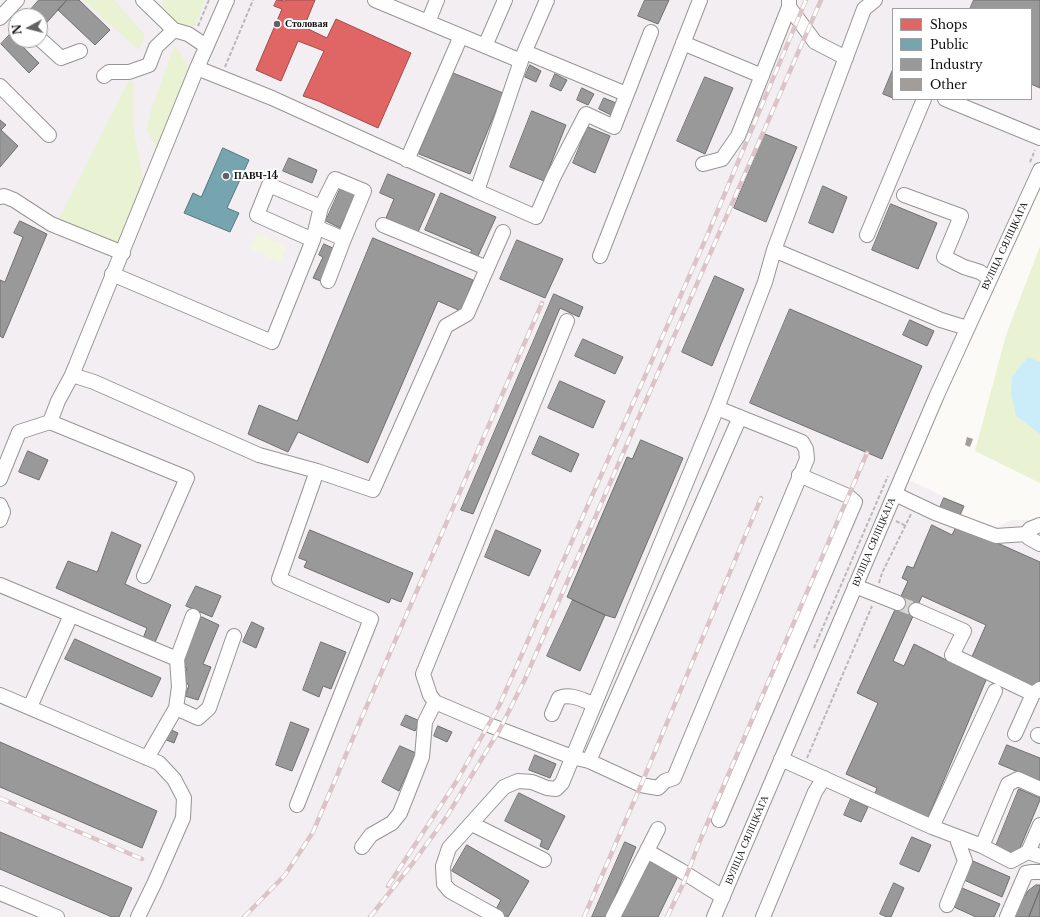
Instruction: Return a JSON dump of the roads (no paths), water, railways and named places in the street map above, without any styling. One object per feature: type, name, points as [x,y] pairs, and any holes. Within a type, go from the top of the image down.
[{"type":"street","points":[[50,422],[58,401],[72,375],[112,274],[123,253],[206,46],[227,0]]},
{"type":"street","points":[[428,22],[437,0]]},
{"type":"street","points":[[485,46],[505,0]]},
{"type":"street","points":[[476,191],[523,56],[547,0]]},
{"type":"street","points":[[600,256],[700,0]]},
{"type":"street","points":[[497,917],[450,891],[444,884],[443,866],[449,848],[504,787],[518,781],[532,782],[547,788],[556,789],[562,783],[717,408],[765,282],[774,250],[864,10],[874,0]]},
{"type":"street","points":[[146,1],[174,30],[188,34],[206,46]]},
{"type":"street","points":[[379,1],[485,46],[523,56],[626,94]]},
{"type":"street","points":[[789,4],[815,42],[846,58]]},
{"type":"street","points":[[703,164],[722,159],[738,136],[789,4]]},
{"type":"street","points":[[104,76],[109,72],[129,72],[149,65],[156,47],[174,30]]},
{"type":"street","points":[[197,68],[272,98],[536,218],[554,176],[586,114],[614,127],[651,32]]},
{"type":"street","points":[[408,160],[461,36]]},
{"type":"street","points":[[683,42],[762,76]]},
{"type":"street","points":[[48,46],[61,58],[80,50]]},
{"type":"street","points":[[0,86],[49,135]]},
{"type":"street","points":[[867,235],[924,100]]},
{"type":"street","points":[[946,100],[1040,138]]},
{"type":"street","name":"ВУЛІЦА СЯЛІЦКАГА","points":[[714,917],[937,396],[1040,170]]},
{"type":"street","points":[[112,274],[272,342],[314,234],[321,207],[335,179],[364,191],[328,281]]},
{"type":"street","points":[[321,207],[269,185],[257,215],[314,234],[344,239]]},
{"type":"street","points":[[904,195],[961,216],[944,257],[964,267],[980,272],[990,279]]},
{"type":"street","points":[[0,197],[4,196],[14,200],[51,224],[123,253]]},
{"type":"street","points":[[383,224],[487,268]]},
{"type":"street","points":[[72,375],[94,382],[259,455],[317,471],[373,490],[446,326],[467,314],[503,232]]},
{"type":"street","points":[[774,250],[941,320],[967,328]]},
{"type":"street","points":[[567,321],[423,674],[430,695],[435,702],[489,725],[572,757],[589,761],[641,786],[658,788],[665,781],[674,778],[799,475],[807,459],[806,449],[802,442],[717,408]]},
{"type":"street","points":[[589,761],[740,417]]},
{"type":"street","points":[[0,479],[19,432],[50,422],[187,478],[144,576]]},
{"type":"street","points":[[297,805],[371,619],[279,579],[317,471]]},
{"type":"street","points":[[719,820],[854,502],[848,496],[799,475]]},
{"type":"street","points":[[895,494],[935,513],[996,536],[1026,534],[1030,529],[1040,525]]},
{"type":"street","points":[[0,506],[3,512],[0,520]]},
{"type":"street","points":[[1026,534],[1029,538],[1040,544]]},
{"type":"street","points":[[0,585],[176,659]]},
{"type":"street","points":[[855,586],[898,603]]},
{"type":"street","points":[[916,610],[964,631],[952,655],[1036,692],[1015,734]]},
{"type":"street","points":[[30,707],[71,615]]},
{"type":"street","points":[[147,758],[176,708],[179,687],[176,659],[193,616]]},
{"type":"street","points":[[176,708],[198,718],[209,708],[234,636]]},
{"type":"street","points":[[932,827],[995,691]]},
{"type":"street","points":[[0,695],[158,763],[174,779],[184,798],[183,818],[138,917]]},
{"type":"street","points":[[552,714],[559,698],[563,696],[570,695],[594,704]]},
{"type":"street","points":[[362,846],[371,835],[392,823],[400,813],[422,757],[425,722],[435,702]]},
{"type":"street","points":[[781,759],[932,827],[982,846],[1011,861],[1034,854],[1040,826]]},
{"type":"street","points":[[763,917],[815,792],[824,778]]},
{"type":"street","points":[[982,846],[1008,784],[1018,779],[1040,789]]},
{"type":"street","points":[[472,824],[544,860]]},
{"type":"street","points":[[613,917],[658,829]]},
{"type":"street","points":[[948,905],[965,861],[956,836]]},
{"type":"street","points":[[647,851],[680,870],[721,900],[706,917]]},
{"type":"street","points":[[1007,917],[1026,873],[1040,872]]},
{"type":"street","points":[[0,893],[57,917]]},
{"type":"water","points":[[1028,357],[1040,362],[1040,434],[1016,416],[1011,393],[1012,377]]},
{"type":"tunnel","points":[[898,603],[916,610]]},
{"type":"railway","points":[[388,886],[458,779],[499,706],[707,236],[806,0]]},
{"type":"railway","points":[[370,917],[413,863],[447,816],[500,729],[525,679],[821,0]]},
{"type":"railway","points":[[244,917],[285,875],[313,832],[542,303]]},
{"type":"railway","points":[[667,917],[684,882],[701,838],[867,453]]},
{"type":"railway","points":[[584,917],[761,498]]},
{"type":"railway","points":[[0,798],[142,859]]},
{"type":"place","name":"Столовая","points":[[277,24]]},
{"type":"place","name":"ПАВЧ-14","points":[[226,176]]}]
